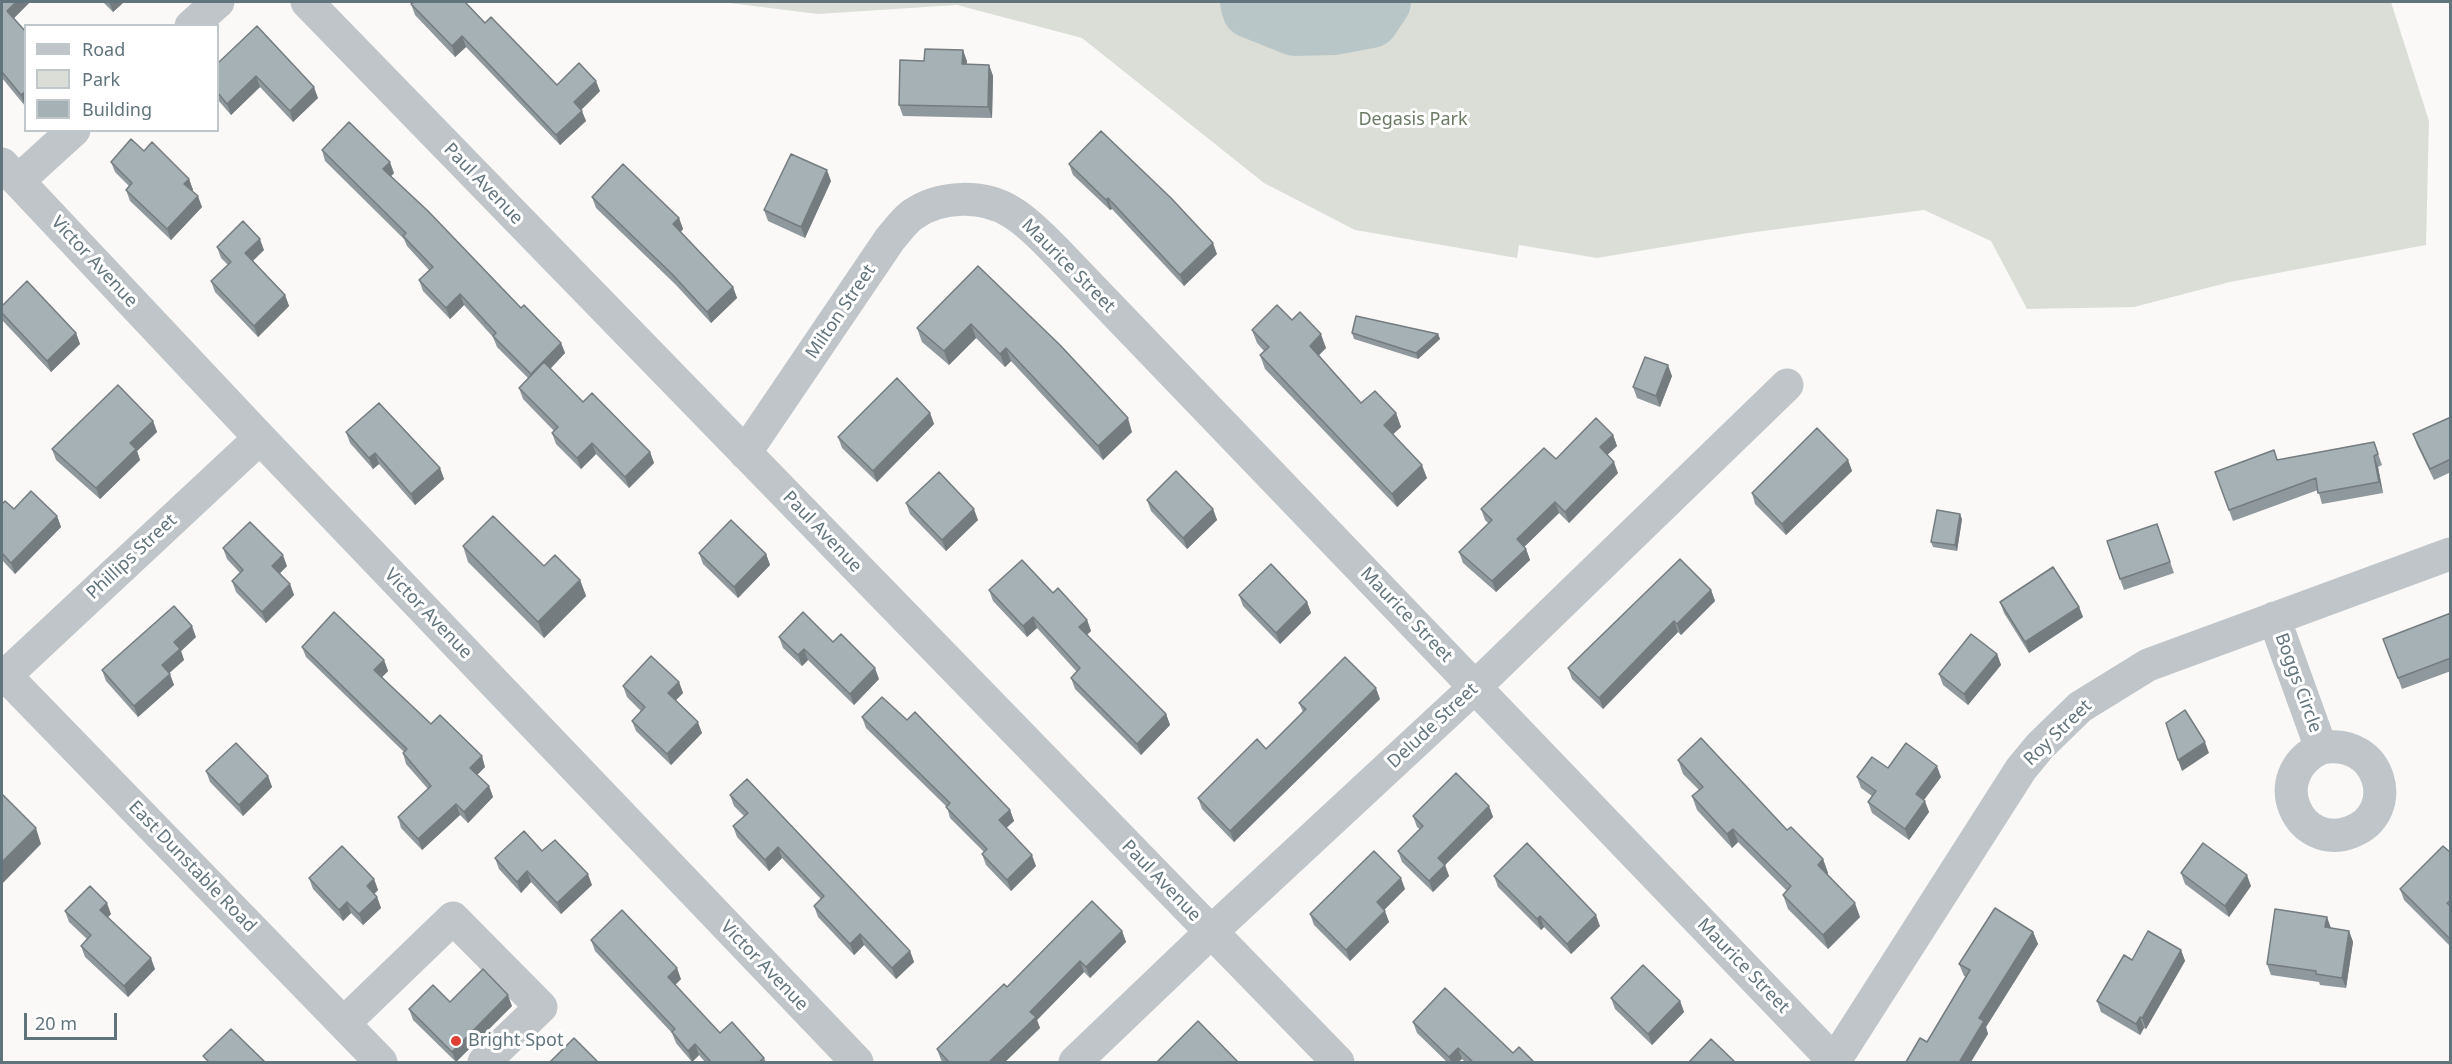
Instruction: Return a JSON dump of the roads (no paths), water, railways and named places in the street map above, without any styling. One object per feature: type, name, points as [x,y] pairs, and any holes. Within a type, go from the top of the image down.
[{"type":"street","points":[[193,24],[218,2]]},
{"type":"street","name":"Paul Avenue","points":[[307,2],[1338,1062]]},
{"type":"street","points":[[10,173],[71,132]]},
{"type":"street","name":"Victor Avenue","points":[[10,173],[857,1062]]},
{"type":"street","name":"Milton Street","points":[[745,453],[890,239],[911,216],[925,208],[942,202],[960,200]]},
{"type":"street","name":"Maurice Street","points":[[960,200],[977,200],[996,204],[1027,223],[1834,1062]]},
{"type":"street","name":"Delude Street","points":[[1076,1062],[1211,932],[1475,687],[1787,385]]},
{"type":"street","name":"Phillips Street","points":[[3,674],[260,438]]},
{"type":"street","name":"Roy Street","points":[[1834,1062],[2021,769],[2060,725],[2080,707],[2148,665],[2451,554]]},
{"type":"street","name":"Boggs Circle","points":[[2274,618],[2321,748]]},
{"type":"street","name":"East Dunstable Road","points":[[3,674],[381,1062]]},
{"type":"street","points":[[344,1023],[453,918],[541,1007],[484,1062]]},
{"type":"waterway","points":[[1248,2],[1250,10],[1295,28],[1334,27],[1371,20],[1383,2]]},
{"type":"place","name":"Bright Spot","points":[[456,1041]]},
{"type":"park label","name":"Degasis Park","points":[[1413,120]]}]
